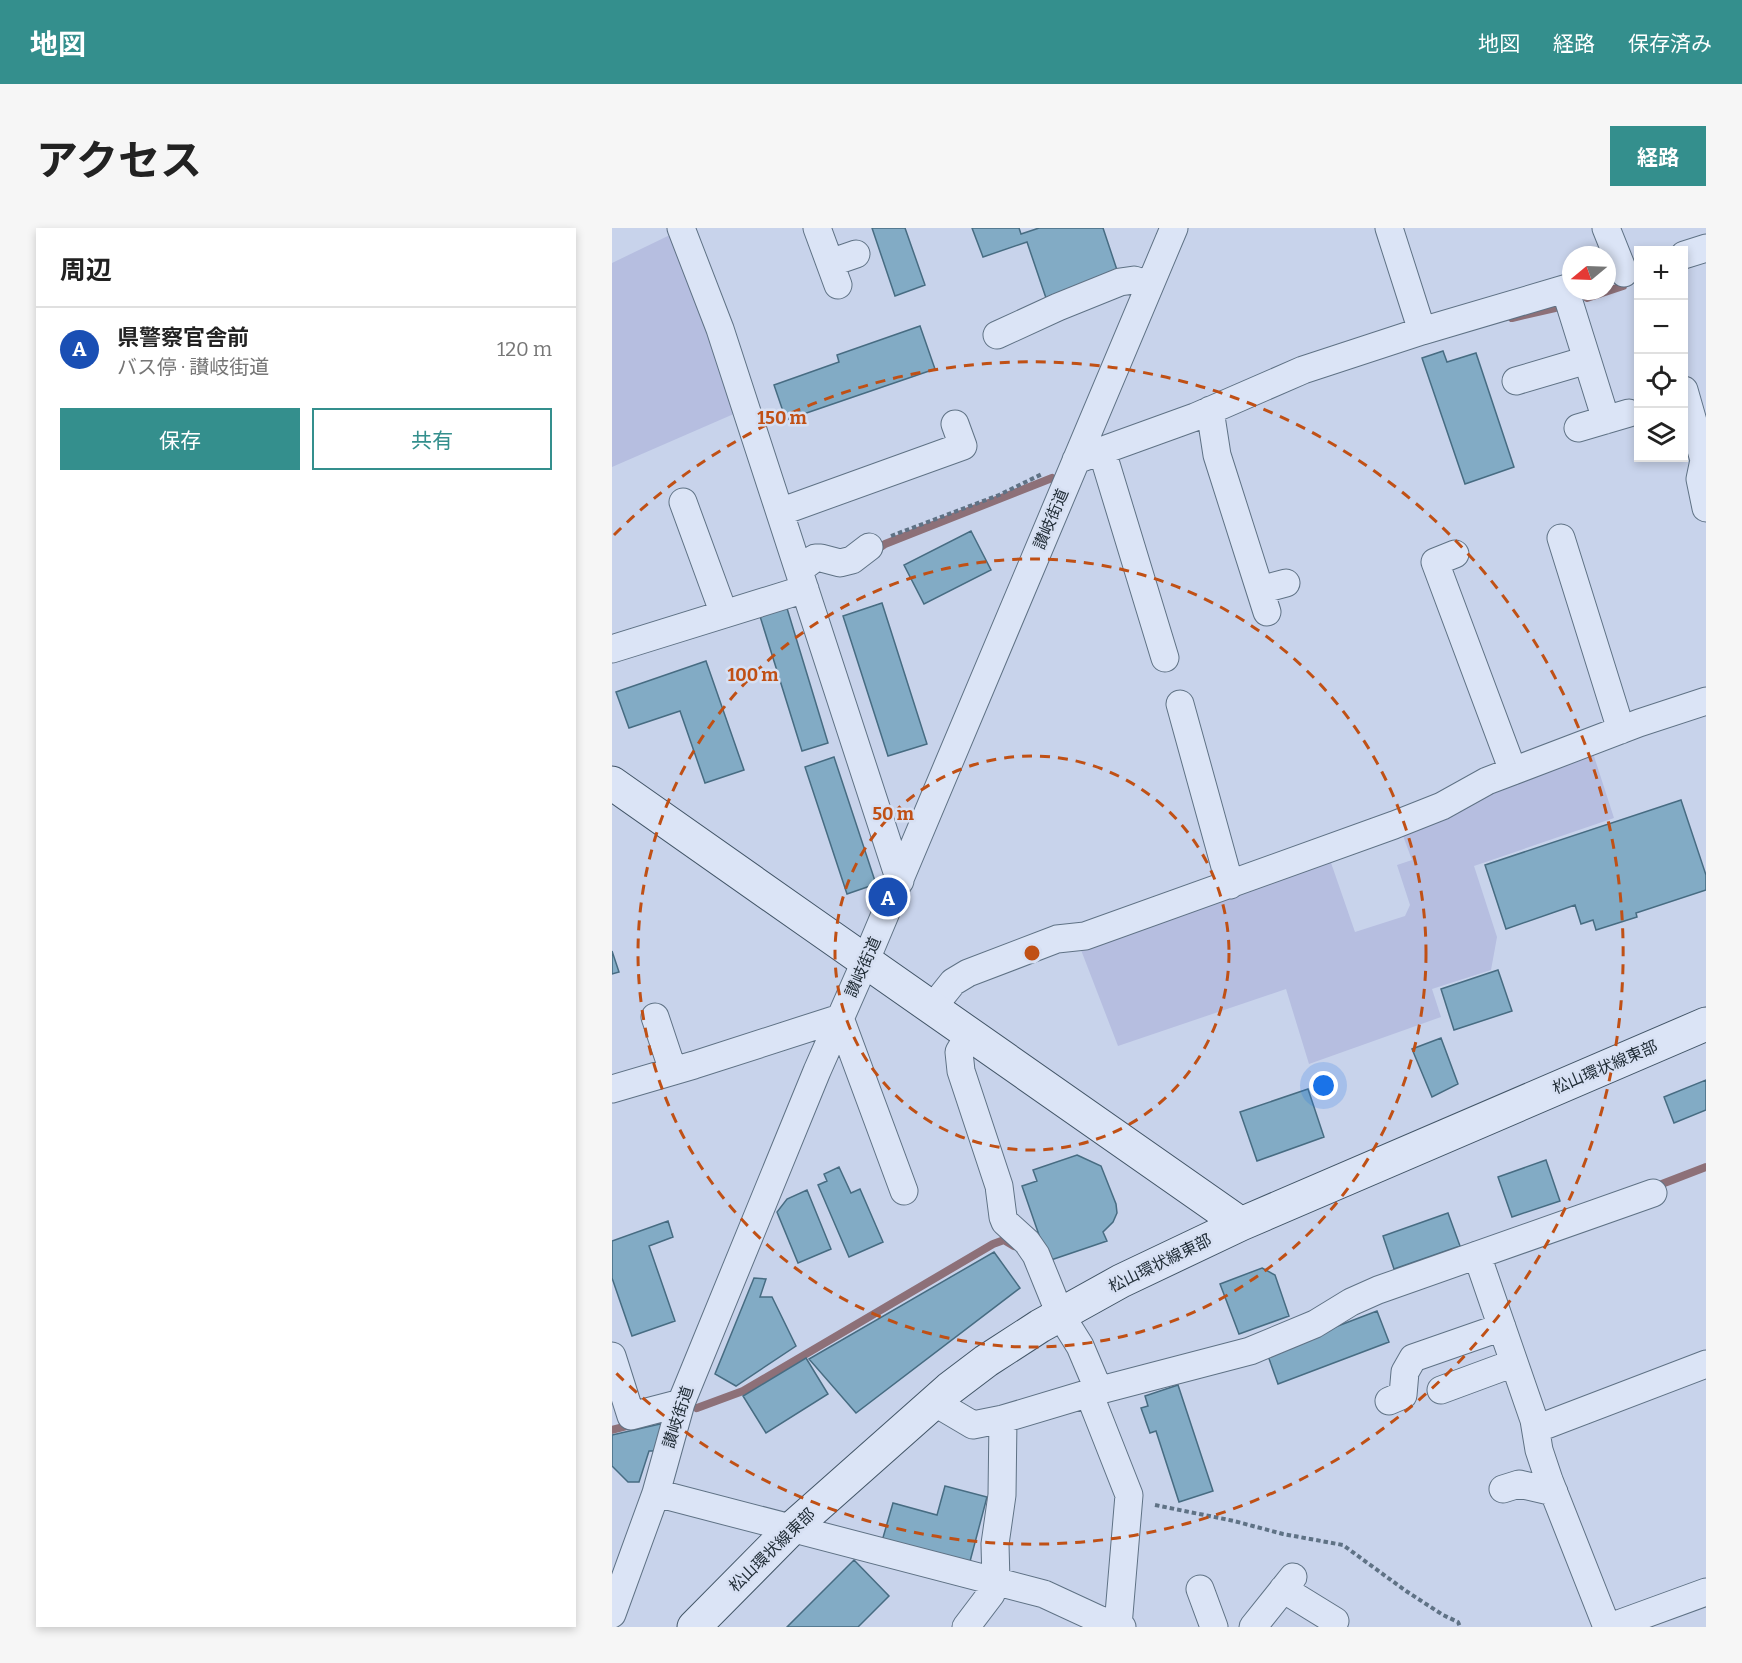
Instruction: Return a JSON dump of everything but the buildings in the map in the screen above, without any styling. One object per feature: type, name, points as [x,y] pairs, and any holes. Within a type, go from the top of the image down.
[{"type":"street","points":[[681,228],[720,329],[900,881]]},
{"type":"street","points":[[817,228],[834,274],[856,254]]},
{"type":"street","name":"讃岐街道","points":[[612,1614],[656,1493],[681,1402],[817,1071],[900,881],[1174,228]]},
{"type":"street","points":[[1389,228],[1422,331]]},
{"type":"street","points":[[1606,228],[1629,271]]},
{"type":"street","points":[[1688,253],[1706,248]]},
{"type":"street","points":[[997,335],[1120,282],[1134,280],[1150,285]]},
{"type":"street","points":[[1076,460],[1210,410],[1304,370],[1422,331],[1562,290]]},
{"type":"street","points":[[1571,300],[1587,360],[1617,416],[1578,428]]},
{"type":"street","points":[[1516,381],[1587,360]]},
{"type":"street","points":[[1688,407],[1704,460],[1700,479],[1706,508]]},
{"type":"street","points":[[1210,410],[1217,455],[1263,601],[1286,583]]},
{"type":"street","points":[[780,512],[963,446],[955,424]]},
{"type":"street","points":[[1102,451],[1165,658]]},
{"type":"street","points":[[683,502],[724,614]]},
{"type":"street","points":[[1561,538],[1621,730]]},
{"type":"street","points":[[613,645],[724,614],[802,579],[815,558],[840,563],[852,560],[869,547]]},
{"type":"street","points":[[1455,554],[1435,562],[1513,771]]},
{"type":"street","points":[[933,1007],[953,982],[968,973],[1057,939],[1086,936],[1230,885],[1442,806],[1487,781],[1621,730],[1706,701]]},
{"type":"street","points":[[1180,704],[1230,885]]},
{"type":"street","points":[[612,783],[1241,1224]]},
{"type":"street","points":[[655,1017],[673,1071]]},
{"type":"street","points":[[612,1089],[840,1018],[904,1191]]},
{"type":"street","name":"松山環状線東部","points":[[699,1625],[791,1529],[949,1389],[986,1361],[1060,1314],[1121,1281],[1241,1224],[1706,1024]]},
{"type":"street","points":[[656,1493],[1044,1594],[1098,1619],[1120,1626],[1129,1495],[1092,1401],[1094,1379],[1080,1346],[1060,1314],[1036,1255],[1003,1217],[999,1186],[961,1071],[959,1052],[970,1033]]},
{"type":"street","points":[[934,1402],[973,1425],[1003,1419],[1093,1392],[1250,1351],[1315,1324],[1350,1302],[1378,1290],[1653,1193]]},
{"type":"street","points":[[1477,1255],[1536,1429],[1539,1450],[1609,1627],[1706,1592]]},
{"type":"street","points":[[1389,1401],[1402,1395],[1405,1372],[1413,1358],[1502,1327]]},
{"type":"street","points":[[612,1357],[631,1416],[681,1402]]},
{"type":"street","points":[[1441,1390],[1514,1363]]},
{"type":"street","points":[[1536,1429],[1706,1364]]},
{"type":"street","points":[[966,1627],[991,1594],[996,1582],[994,1544],[1002,1495],[1003,1419]]},
{"type":"street","points":[[1503,1489],[1519,1484],[1554,1492]]},
{"type":"street","points":[[1253,1627],[1288,1583],[1335,1621]]},
{"type":"street","points":[[1200,1589],[1215,1627]]},
{"type":"street","points":[[612,1614],[623,1627]]},
{"type":"path","points":[[869,547],[913,527],[999,495],[1060,465],[1076,460]]},
{"type":"path","points":[[1129,1495],[1157,1506],[1343,1545],[1406,1591],[1458,1622],[1460,1627]]},
{"type":"shaded area","points":[[672,234],[736,413],[612,467],[612,263]]},
{"type":"shaded area","points":[[1592,750],[1614,818],[1474,866],[1497,937],[1491,970],[1432,989],[1441,1017],[1309,1064],[1286,989],[1118,1046],[1081,950],[1329,857],[1355,932],[1405,916],[1410,905],[1397,865],[1412,860],[1402,833],[1489,788]]},
{"type":"waterway","points":[[1616,288],[1623,286]]},
{"type":"waterway","points":[[1512,318],[1555,308]]},
{"type":"waterway","points":[[875,551],[885,544],[1052,478]]},
{"type":"waterway","points":[[1654,1187],[1706,1167]]},
{"type":"waterway","points":[[697,1408],[743,1391],[993,1244],[1004,1240],[1014,1246]]},
{"type":"waterway","points":[[612,1430],[635,1424]]},
{"type":"place","name":"県警察官舎前","points":[[888,897]]}]
